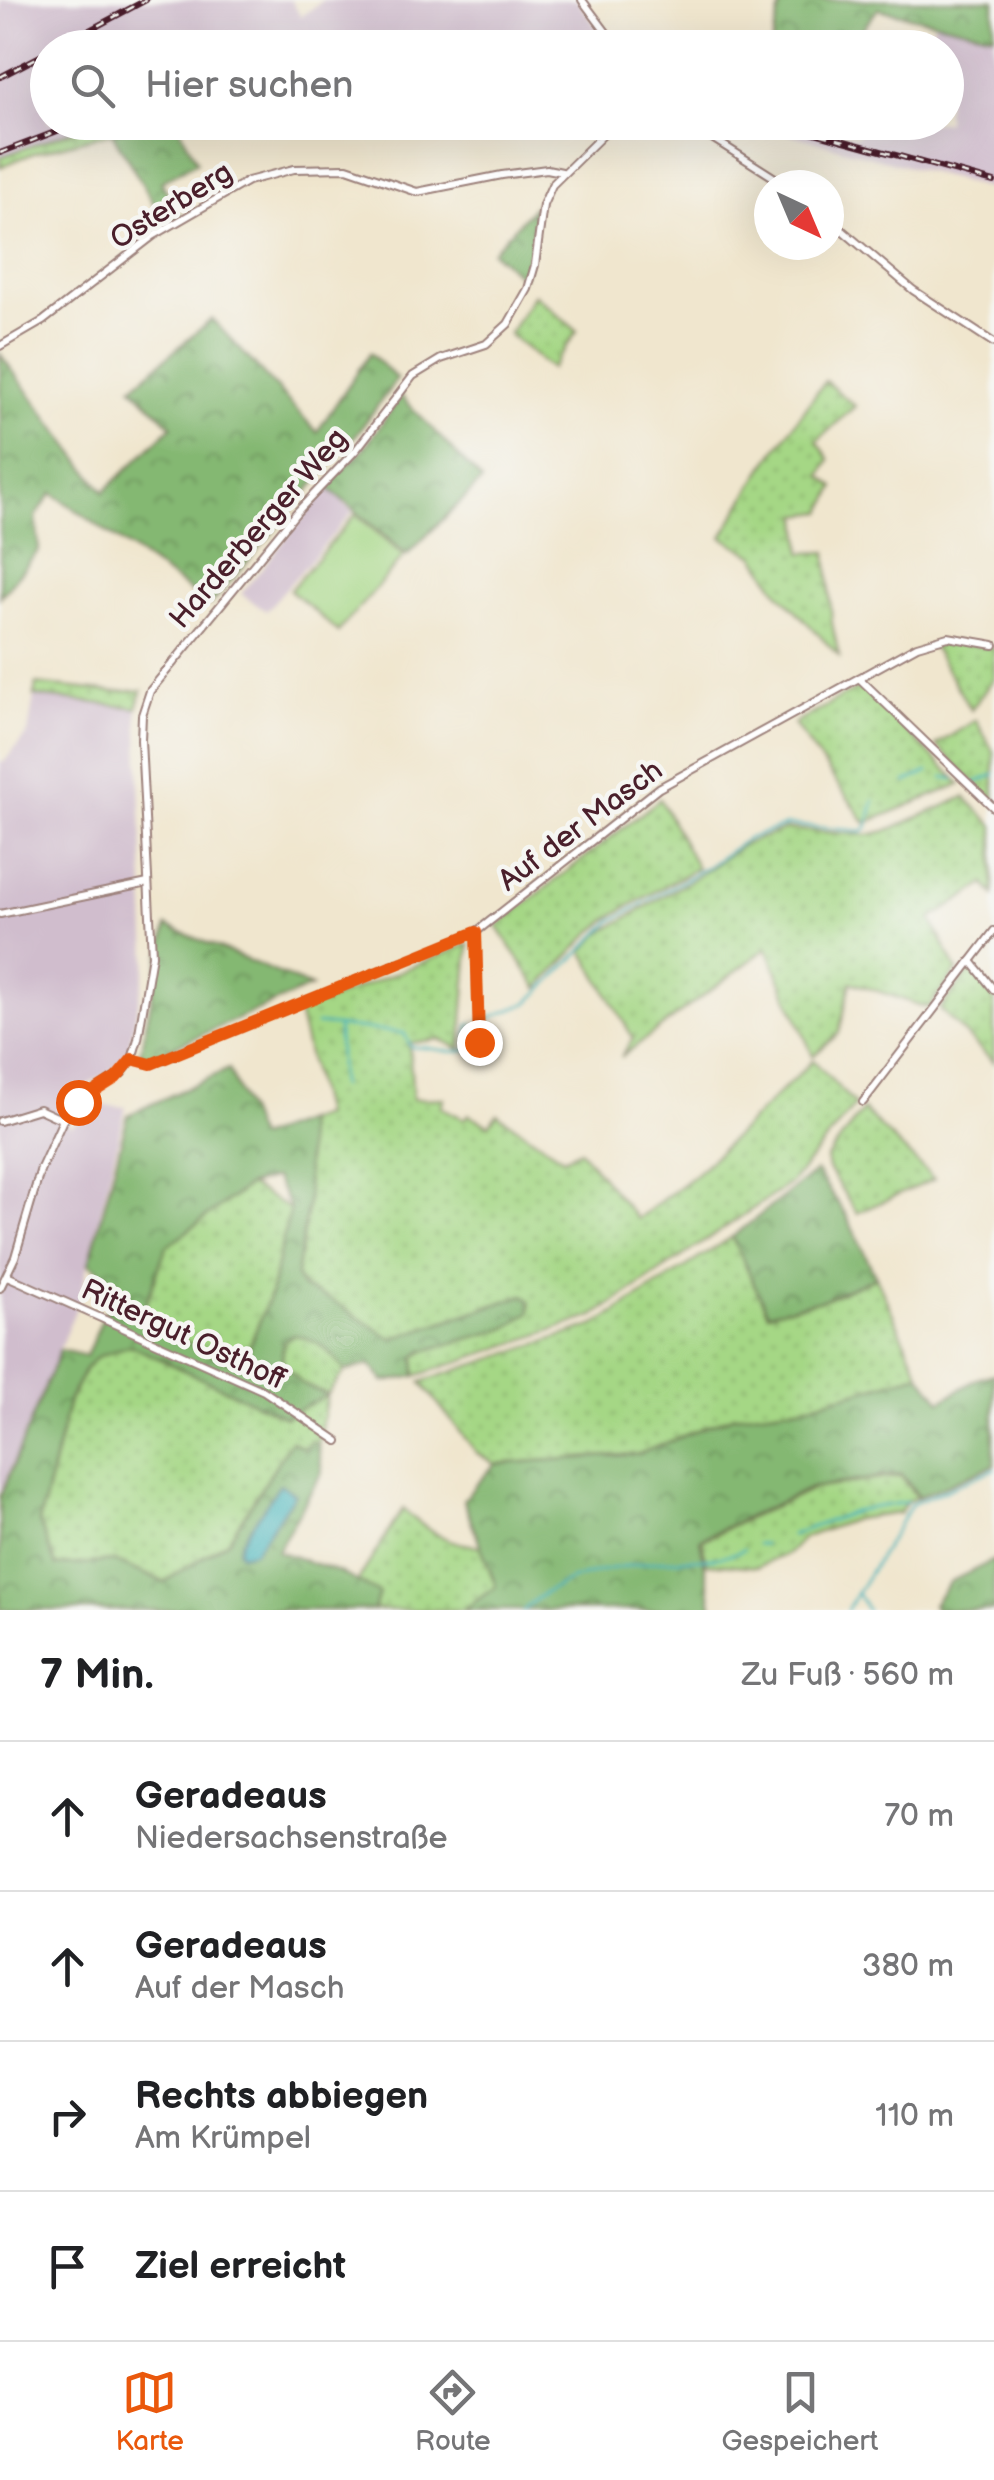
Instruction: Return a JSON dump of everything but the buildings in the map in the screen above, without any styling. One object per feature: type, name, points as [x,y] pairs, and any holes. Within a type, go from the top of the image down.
[{"type":"street","points":[[582,0],[604,30]]},
{"type":"street","name":"Harderberger Weg","points":[[132,1059],[152,955],[141,740],[142,715],[150,690],[296,513],[356,450],[413,376],[441,359],[486,344],[508,324],[528,289],[543,205],[562,172],[597,140]]},
{"type":"street","points":[[715,140],[762,170]]},
{"type":"street","name":"Osterberg","points":[[0,346],[44,321],[153,236],[248,182],[294,168],[347,168],[417,192],[502,174],[547,169],[562,172]]},
{"type":"street","points":[[844,232],[913,290],[994,342]]},
{"type":"street","name":"Auf der Masch","points":[[132,1059],[151,1064],[476,932],[660,788],[918,646],[948,637],[994,645]]},
{"type":"street","points":[[859,678],[994,808]]},
{"type":"street","points":[[0,914],[148,883]]},
{"type":"street","points":[[863,1102],[994,931]]},
{"type":"street","points":[[476,932],[479,1042]]},
{"type":"street","points":[[971,961],[994,990]]},
{"type":"street","points":[[0,1288],[41,1168],[63,1120],[78,1102],[122,1073],[132,1059]]},
{"type":"street","points":[[0,1122],[39,1109],[63,1120]]},
{"type":"street","name":"Rittergut Osthoff","points":[[7,1276],[264,1391],[338,1441]]},
{"type":"shaded area","points":[[0,0],[291,0],[301,17],[323,0],[577,0],[599,30],[30,30],[30,140],[46,140],[0,157]]},
{"type":"shaded area","points":[[936,22],[994,36],[994,190],[810,140],[964,140],[964,30],[931,30]]},
{"type":"shaded area","points":[[327,488],[353,512],[266,611],[241,594]]},
{"type":"shaded area","points":[[34,696],[137,708],[147,961],[129,1047],[114,1068],[80,1090],[63,1111],[70,1127],[98,1105],[126,1107],[79,1301],[0,1493],[0,760],[3,763],[28,733]]},
{"type":"green space","points":[[782,0],[994,0],[994,35],[878,9],[862,30],[775,30]]},
{"type":"green space","points":[[46,140],[83,140],[0,167],[0,157]]},
{"type":"green space","points":[[116,140],[186,140],[197,162],[161,182],[181,215],[166,224]]},
{"type":"green space","points":[[535,205],[531,249],[522,277],[492,252]]},
{"type":"green space","points":[[534,294],[577,331],[551,369],[509,334]]},
{"type":"green space","points":[[212,319],[317,432],[370,353],[397,379],[351,442],[210,605],[52,493],[36,516],[39,550],[0,597],[0,354],[104,492],[172,426],[132,387]]},
{"type":"green space","points":[[825,381],[855,406],[817,441],[830,460],[821,476],[835,487],[823,512],[799,515],[802,553],[827,552],[832,623],[839,656],[779,593],[755,556],[722,537],[763,468]]},
{"type":"green space","points":[[401,396],[482,481],[407,555],[326,486],[363,450]]},
{"type":"green space","points":[[356,514],[404,556],[338,632],[290,590]]},
{"type":"green space","points":[[952,642],[994,648],[994,678],[971,710],[932,646]]},
{"type":"green space","points":[[36,684],[113,692],[142,690],[137,708],[34,696]]},
{"type":"green space","points":[[860,687],[961,784],[866,823],[794,724]]},
{"type":"green space","points":[[976,720],[994,753],[994,802],[936,745]]},
{"type":"green space","points":[[965,797],[994,826],[994,895],[985,884],[931,919],[957,971],[928,1008],[851,982],[839,1033],[813,1056],[767,948],[621,1057],[633,1038],[583,951],[601,933],[744,844],[786,829],[867,835],[886,831]]},
{"type":"green space","points":[[660,799],[697,868],[617,913],[591,933],[538,988],[497,926]]},
{"type":"green space","points":[[167,926],[311,987],[148,1058],[140,1053]]},
{"type":"green space","points":[[469,944],[461,1049],[439,1039],[409,1043],[413,1099],[444,1098],[441,1107],[465,1119],[469,1114],[489,1125],[497,1114],[563,1158],[580,1150],[637,1219],[696,1174],[813,1060],[855,1105],[791,1183],[594,1316],[416,1376],[415,1357],[524,1295],[392,1339],[331,1300],[303,1288],[296,1276],[308,1202],[305,1121],[323,1116],[298,1012]]},
{"type":"green space","points":[[971,970],[994,999],[994,1063],[940,1009]]},
{"type":"green space","points":[[229,1069],[258,1138],[305,1121],[308,1202],[296,1276],[303,1288],[331,1300],[392,1339],[524,1295],[530,1301],[530,1312],[507,1328],[424,1351],[415,1357],[416,1376],[385,1382],[370,1365],[345,1371],[323,1347],[293,1335],[283,1342],[282,1362],[302,1384],[327,1395],[285,1417],[130,1345],[97,1357],[86,1368],[69,1400],[39,1522],[56,1566],[114,1561],[164,1582],[228,1541],[291,1441],[305,1449],[311,1441],[318,1444],[322,1472],[277,1551],[339,1572],[379,1593],[374,1610],[0,1610],[0,1497],[60,1350],[86,1356],[118,1282],[89,1264],[128,1115]],"holes":[[[275,1178],[290,1209],[270,1295],[241,1367],[140,1321],[166,1247],[249,1185]]]},
{"type":"green space","points":[[863,1110],[934,1179],[857,1213],[828,1169],[826,1159]]},
{"type":"green space","points":[[816,1171],[846,1215],[876,1277],[825,1299],[768,1313],[732,1237]]},
{"type":"green space","points":[[249,1185],[290,1209],[270,1295],[232,1391],[326,1394],[302,1384],[282,1362],[283,1342],[293,1335],[317,1343],[345,1371],[327,1395],[318,1444],[311,1441],[306,1450],[291,1441],[228,1541],[164,1582],[114,1561],[56,1566],[39,1523],[69,1401],[97,1356],[130,1345],[230,1391],[240,1367],[140,1321],[166,1247]]},
{"type":"green space","points":[[732,1237],[768,1313],[825,1299],[876,1277],[920,1374],[806,1406],[732,1416],[640,1454],[495,1464],[477,1453],[421,1382],[596,1325]]},
{"type":"green space","points":[[920,1374],[941,1401],[977,1379],[994,1374],[994,1465],[919,1497],[901,1474],[811,1488],[700,1539],[713,1610],[464,1610],[496,1586],[463,1500],[495,1464],[639,1454],[732,1416],[806,1406]]},
{"type":"green space","points":[[901,1476],[917,1498],[907,1501],[900,1513],[855,1519],[803,1538],[789,1553],[758,1567],[706,1563],[702,1540],[812,1489]]},
{"type":"green space","points":[[403,1509],[439,1535],[482,1546],[496,1587],[464,1610],[374,1610],[378,1593],[357,1582]]},
{"type":"green space","points":[[994,1560],[994,1610],[936,1610],[933,1604],[950,1582]]},
{"type":"water","points":[[280,1484],[295,1494],[254,1552],[241,1555],[241,1541]]},
{"type":"waterway","points":[[906,782],[928,772]]},
{"type":"waterway","points":[[975,783],[994,775]]},
{"type":"waterway","points":[[943,777],[954,779]]},
{"type":"waterway","points":[[482,1021],[528,1003],[612,921],[707,867],[747,839],[787,825],[863,831],[874,801]]},
{"type":"waterway","points":[[316,1024],[404,1033],[411,1047],[454,1052],[468,1050],[469,1025],[474,1024]]},
{"type":"waterway","points":[[338,1028],[340,1086]]},
{"type":"waterway","points":[[867,1610],[857,1593],[912,1504],[994,1469]]},
{"type":"waterway","points":[[791,1535],[858,1510],[908,1502]]},
{"type":"waterway","points":[[757,1544],[764,1544]]},
{"type":"waterway","points":[[524,1610],[555,1587],[593,1573],[654,1562],[718,1557],[744,1549]]},
{"type":"waterway","points":[[847,1610],[856,1594]]},
{"type":"railway","points":[[90,30],[146,0]]},
{"type":"railway","points":[[0,77],[30,61]]},
{"type":"railway","points":[[0,153],[34,140]]},
{"type":"railway","points":[[841,140],[994,182]]},
{"type":"route","points":[[78,1102],[116,1078],[132,1059],[151,1064],[476,932],[479,1042]]}]
